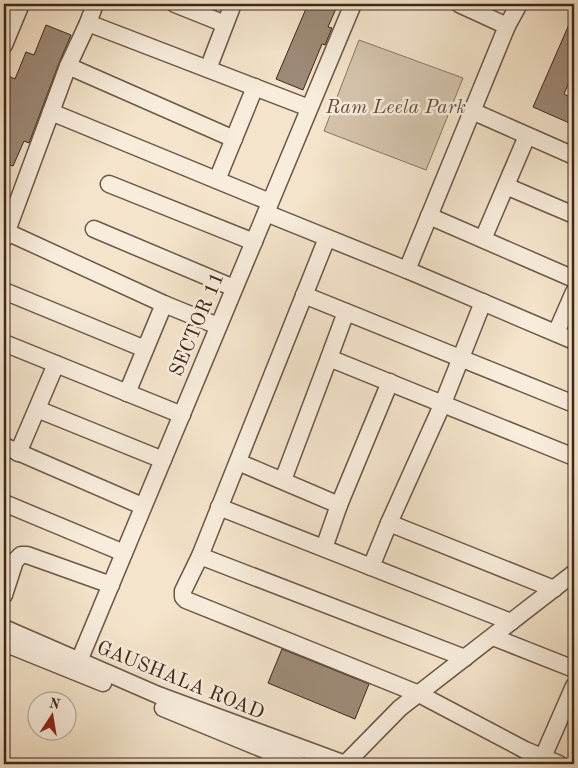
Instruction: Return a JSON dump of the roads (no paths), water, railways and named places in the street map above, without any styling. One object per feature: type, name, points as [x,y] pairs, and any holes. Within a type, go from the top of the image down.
[{"type":"street","points":[[4,12],[7,4]]},
{"type":"street","points":[[4,46],[21,4]]},
{"type":"street","points":[[95,4],[68,66],[5,235],[218,326]]},
{"type":"street","points":[[175,4],[225,24]]},
{"type":"street","points":[[208,69],[233,4]]},
{"type":"street","name":"SECTOR 11","points":[[79,661],[353,4]]},
{"type":"street","points":[[407,270],[507,26],[519,4]]},
{"type":"street","points":[[465,5],[507,26]]},
{"type":"street","points":[[88,23],[309,108]]},
{"type":"street","points":[[68,66],[234,139]]},
{"type":"street","points":[[217,180],[255,87]]},
{"type":"street","points":[[472,111],[574,156]]},
{"type":"street","points":[[51,112],[217,180],[327,238],[574,341]]},
{"type":"street","points":[[483,240],[527,136]]},
{"type":"street","points":[[108,184],[254,242]]},
{"type":"street","points":[[506,186],[574,215]]},
{"type":"street","points":[[429,216],[574,279]]},
{"type":"street","points":[[94,229],[234,288]]},
{"type":"street","points":[[327,238],[182,597],[419,694],[525,750],[560,764]]},
{"type":"street","points":[[4,290],[145,349]]},
{"type":"street","points":[[556,333],[574,292]]},
{"type":"street","points":[[304,295],[574,404]]},
{"type":"street","points":[[372,567],[389,523],[443,403],[483,302]]},
{"type":"street","points":[[127,393],[164,304]]},
{"type":"street","points":[[283,480],[346,312]]},
{"type":"street","points":[[4,343],[182,415]]},
{"type":"street","points":[[329,358],[574,457]]},
{"type":"street","points":[[56,364],[37,409],[11,449],[140,505]]},
{"type":"street","points":[[324,548],[339,505],[390,382]]},
{"type":"street","points":[[37,409],[163,460]]},
{"type":"street","points":[[238,462],[339,505]]},
{"type":"street","points":[[4,503],[124,552]]},
{"type":"street","points":[[219,507],[511,622]]},
{"type":"street","points":[[389,523],[554,589]]},
{"type":"street","points":[[4,595],[16,558],[24,555],[111,585]]},
{"type":"street","points":[[200,556],[465,658]]},
{"type":"street","points":[[345,764],[400,708],[574,573]]},
{"type":"street","name":"GAUSHALA ROAD","points":[[4,628],[158,695],[272,753],[345,764]]},
{"type":"street","points":[[493,637],[574,669]]},
{"type":"street","name":"GAUSHALA ROAD","points":[[4,643],[299,764]]},
{"type":"street","points":[[543,758],[574,686]]},
{"type":"park label","name":"Ram Leela Park","points":[[396,106]]}]
